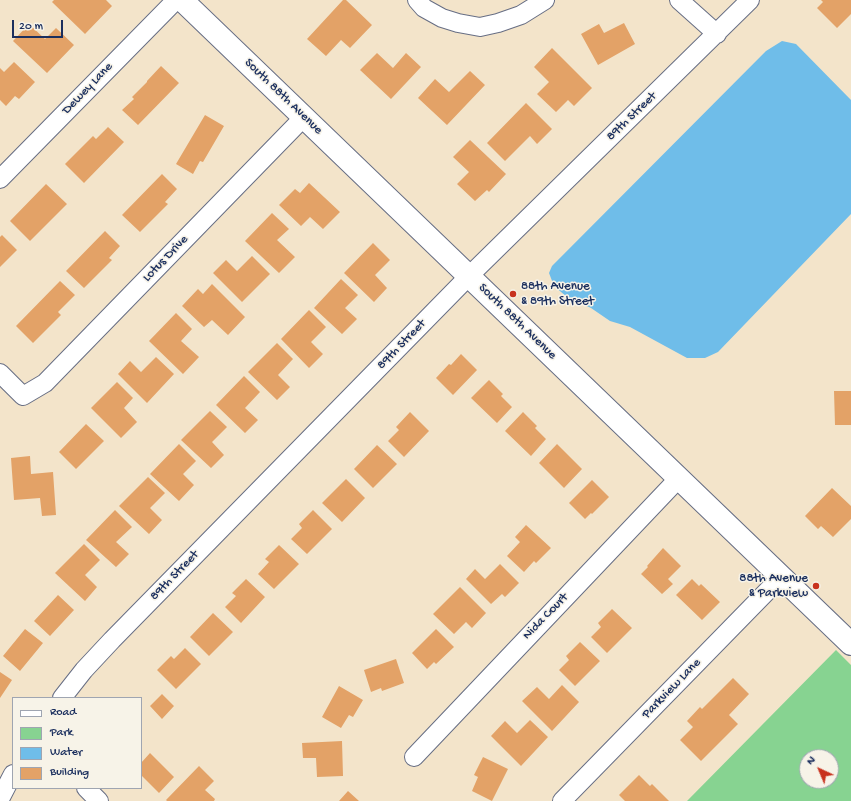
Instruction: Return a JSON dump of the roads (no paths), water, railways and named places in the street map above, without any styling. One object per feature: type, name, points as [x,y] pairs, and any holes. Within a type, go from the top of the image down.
[{"type":"street","name":"Dewey Lane","points":[[0,179],[176,0]]},
{"type":"street","name":"South 88th Avenue","points":[[182,0],[851,644]]},
{"type":"street","points":[[417,0],[424,8],[442,18],[480,27],[498,23],[521,15],[545,0]]},
{"type":"street","points":[[679,0],[716,34]]},
{"type":"street","name":"89th Street","points":[[63,697],[84,670],[112,640],[469,276],[750,0]]},
{"type":"street","name":"Lotus Drive","points":[[0,373],[23,396],[45,383],[304,117]]},
{"type":"street","name":"Nida Court","points":[[414,757],[679,478]]},
{"type":"street","name":"Parkview Lane","points":[[562,801],[781,577]]},
{"type":"street","points":[[0,799],[12,776]]},
{"type":"street","points":[[87,789],[99,801]]},
{"type":"water","points":[[782,41],[796,44],[851,100],[851,214],[718,352],[705,358],[687,358],[630,327],[610,321],[591,308],[567,297],[554,286],[549,273],[552,266],[766,51]]},
{"type":"place","name":"88th Avenue & 89th Street","points":[[513,294]]},
{"type":"place","name":"88th Avenue & Parkview","points":[[816,586]]}]
